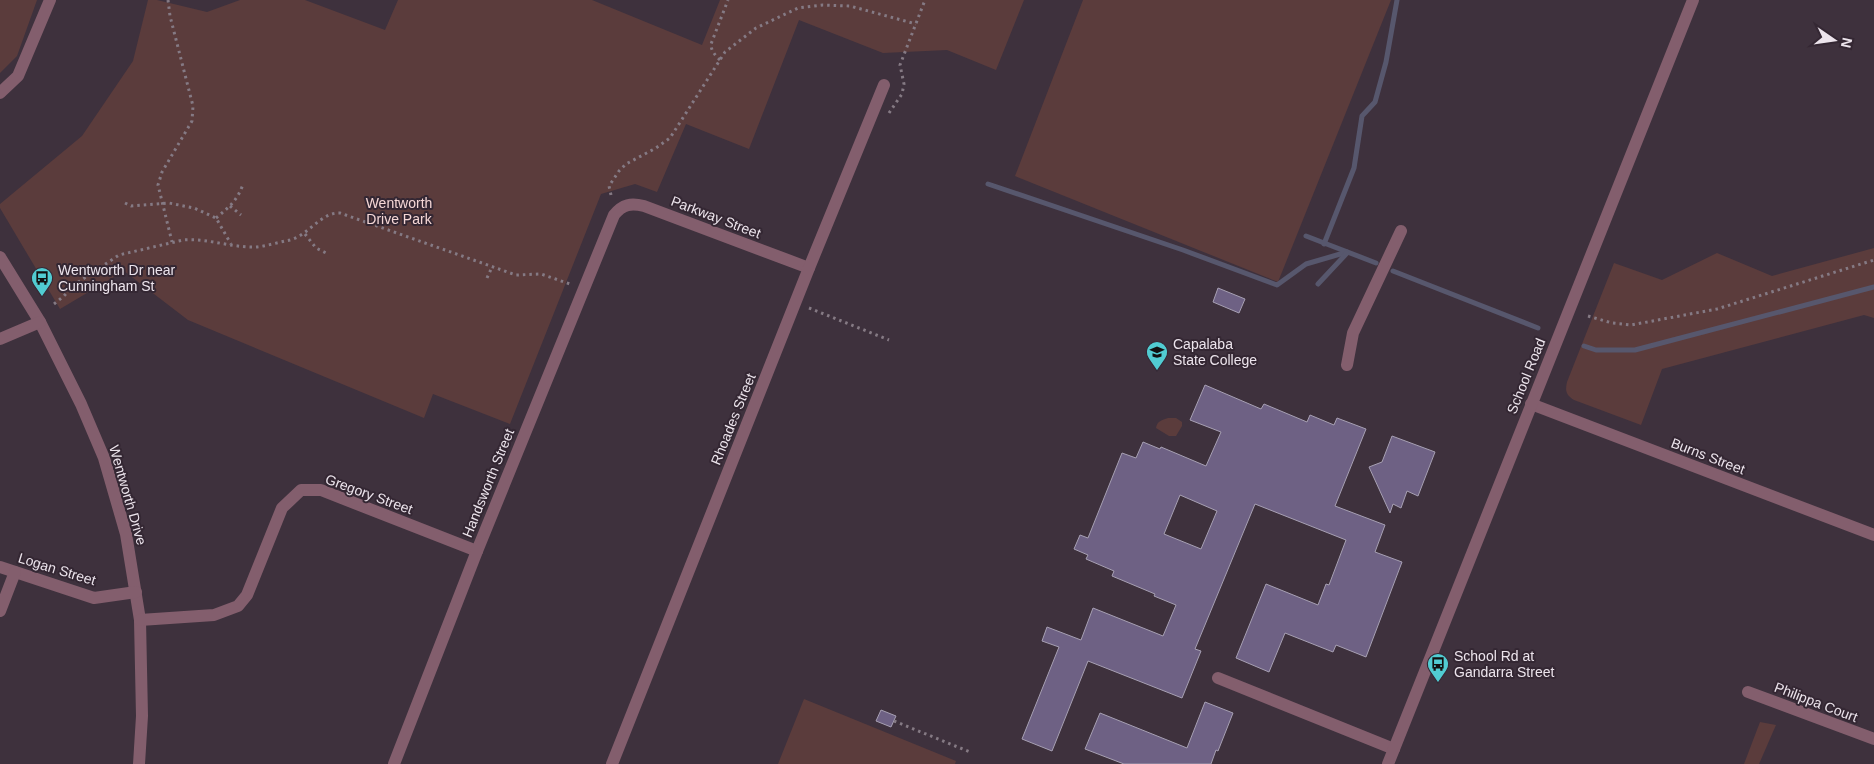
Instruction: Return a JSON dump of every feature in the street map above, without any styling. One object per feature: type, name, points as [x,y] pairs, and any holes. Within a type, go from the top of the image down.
[{"type":"street","points":[[0,93],[18,76],[50,0]]},
{"type":"street","name":"School Road","points":[[1388,764],[1693,0]]},
{"type":"street","name":"Rhoades Street","points":[[612,764],[809,268],[884,85]]},
{"type":"street","name":"Parkway Street","points":[[614,215],[620,208],[626,205],[644,206],[809,268]]},
{"type":"street","name":"Handsworth Street","points":[[394,764],[476,551],[614,215]]},
{"type":"street","points":[[1347,365],[1353,334],[1401,231]]},
{"type":"street","name":"Wentworth Drive","points":[[0,257],[40,322],[77,395],[104,458],[126,534],[140,620],[142,716],[140,764]]},
{"type":"street","points":[[0,339],[40,322]]},
{"type":"street","name":"Burns Street","points":[[1531,404],[1874,535]]},
{"type":"street","name":"Gregory Street","points":[[140,620],[214,615],[238,606],[247,595],[282,508],[301,490],[321,490],[476,551]]},
{"type":"street","name":"Logan Street","points":[[0,567],[94,598],[136,592]]},
{"type":"street","points":[[0,610],[15,572]]},
{"type":"street","points":[[1218,678],[1394,749]]},
{"type":"street","name":"Philippa Court","points":[[1748,692],[1874,739]]},
{"type":"path","points":[[168,0],[170,16],[193,106],[192,121],[162,172],[158,185],[172,242]]},
{"type":"path","points":[[720,60],[711,48],[728,0]]},
{"type":"path","points":[[610,195],[609,186],[619,171],[626,164],[670,138],[725,52],[756,28],[798,8],[823,5],[850,6],[916,24]]},
{"type":"path","points":[[216,218],[238,197],[243,184]]},
{"type":"path","points":[[124,203],[131,206],[162,204],[188,206],[216,218],[231,245]]},
{"type":"path","points":[[230,206],[241,215]]},
{"type":"path","points":[[54,304],[74,285],[119,255],[172,242],[194,239],[257,247],[294,239],[305,234],[324,218],[335,213],[340,213],[492,267],[516,274],[541,274],[570,284]]},
{"type":"path","points":[[305,234],[316,248],[326,253]]},
{"type":"path","points":[[1588,316],[1612,323],[1631,325],[1717,309],[1874,260]]},
{"type":"path","points":[[487,278],[492,267]]},
{"type":"path","points":[[808,309],[889,340]]},
{"type":"path","points":[[894,721],[970,752]]},
{"type":"green space","points":[[0,0],[37,0],[17,56],[0,73]]},
{"type":"green space","name":"Wentworth Drive Park","points":[[148,0],[157,0],[207,12],[240,0],[305,0],[385,30],[398,0],[592,0],[702,45],[720,0],[1024,0],[996,70],[947,50],[883,53],[799,20],[749,149],[686,124],[657,192],[635,184],[601,194],[510,424],[433,394],[424,418],[188,320],[124,271],[60,309],[0,208],[0,204],[82,136],[133,61]]},
{"type":"green space","points":[[1083,0],[1391,0],[1278,282],[1015,176]]},
{"type":"green space","points":[[1874,248],[1874,318],[1864,315],[1662,369],[1641,425],[1574,400],[1567,392],[1567,382],[1614,263],[1662,280],[1717,253],[1772,276]]},
{"type":"green space","points":[[1168,418],[1176,418],[1182,422],[1182,426],[1176,436],[1169,436],[1156,428],[1159,422]]},
{"type":"green space","points":[[804,699],[956,761],[955,764],[778,764]]},
{"type":"green space","points":[[1760,722],[1776,725],[1759,764],[1744,764]]},
{"type":"building","points":[[1218,288],[1245,299],[1239,313],[1213,302]]},
{"type":"building","points":[[1205,385],[1261,409],[1264,404],[1307,422],[1310,415],[1334,425],[1337,418],[1366,429],[1335,506],[1385,525],[1375,552],[1402,562],[1366,657],[1336,645],[1333,652],[1285,633],[1269,672],[1236,658],[1266,584],[1318,605],[1326,584],[1329,585],[1346,540],[1255,504],[1195,649],[1201,651],[1182,698],[1088,661],[1052,751],[1022,739],[1059,647],[1042,641],[1047,627],[1081,640],[1093,608],[1163,636],[1176,605],[1112,576],[1114,571],[1086,559],[1088,555],[1074,549],[1080,535],[1088,538],[1122,453],[1136,458],[1143,442],[1160,449],[1161,447],[1206,466],[1221,432],[1190,420]],"holes":[[[1180,495],[1217,511],[1201,549],[1164,534]]]},
{"type":"building","points":[[1392,436],[1435,452],[1418,496],[1407,491],[1401,508],[1393,504],[1390,513],[1369,467],[1382,462]]},
{"type":"building","points":[[1205,702],[1233,713],[1211,764],[1124,764],[1085,749],[1100,713],[1187,748]]},
{"type":"building","points":[[881,710],[896,716],[891,727],[876,721]]},
{"type":"waterway","points":[[1324,244],[1354,168],[1362,116],[1375,102],[1386,62],[1397,0]]},
{"type":"waterway","points":[[988,184],[1183,250],[1277,285],[1306,264],[1347,252]]},
{"type":"waterway","points":[[1306,236],[1376,263]]},
{"type":"waterway","points":[[1318,284],[1347,253]]},
{"type":"waterway","points":[[1393,271],[1538,328]]},
{"type":"waterway","points":[[1584,346],[1596,350],[1635,350],[1874,287]]},
{"type":"place","name":"Wentworth Dr near Cunningham St","points":[[42,297]]},
{"type":"place","name":"Capalaba State College","points":[[1157,371]]},
{"type":"place","name":"School Rd at Gandarra Street","points":[[1438,683]]}]
